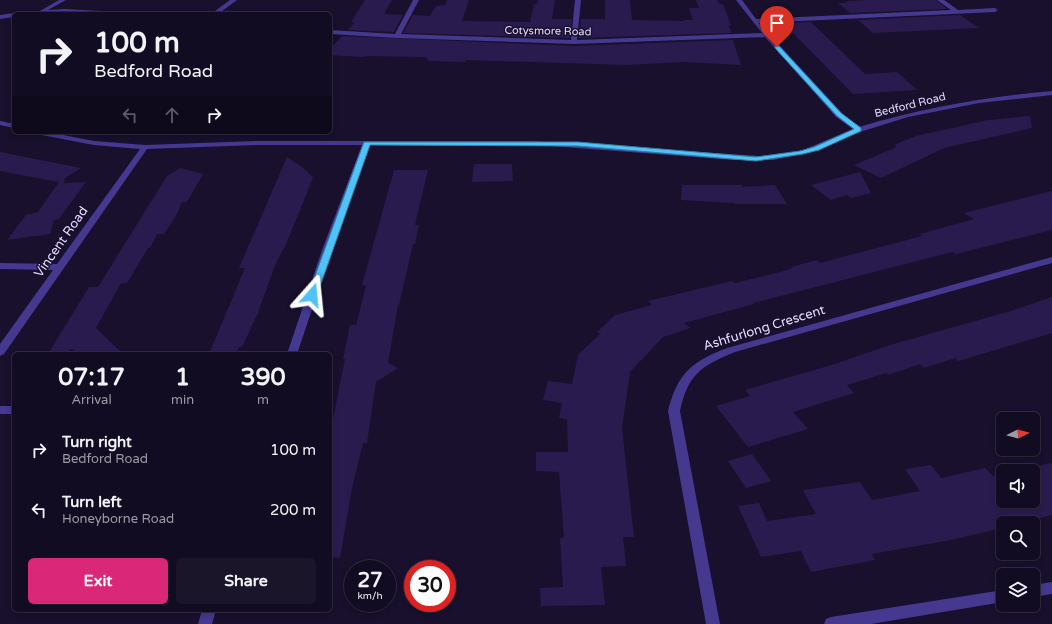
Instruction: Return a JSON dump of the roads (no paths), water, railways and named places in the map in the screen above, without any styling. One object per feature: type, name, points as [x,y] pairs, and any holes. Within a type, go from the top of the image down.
[{"type":"street","points":[[41,12],[63,0]]},
{"type":"street","points":[[217,12],[234,0]]},
{"type":"street","points":[[397,36],[416,0]]},
{"type":"street","points":[[574,42],[578,0]]},
{"type":"street","points":[[739,0],[754,21],[839,115],[858,130]]},
{"type":"street","points":[[940,0],[958,12]]},
{"type":"street","points":[[754,21],[995,10]]},
{"type":"street","points":[[41,12],[100,12]]},
{"type":"street","points":[[0,17],[12,15]]},
{"type":"street","name":"Cotysmore Road","points":[[332,32],[397,36],[574,42],[767,35]]},
{"type":"street","name":"Bedford Road","points":[[46,134],[94,144],[145,147],[367,143],[578,144],[756,159],[801,153],[858,130],[951,105],[1006,96],[1052,93]]},
{"type":"street","points":[[0,123],[12,126]]},
{"type":"street","points":[[293,352],[327,250],[367,143]]},
{"type":"street","name":"Vincent Road","points":[[0,352],[145,147]]},
{"type":"street","name":"Ashfurlong Crescent","points":[[713,624],[674,411],[676,396],[688,375],[700,363],[731,350],[1052,260]]},
{"type":"street","points":[[0,266],[60,267]]},
{"type":"street","points":[[0,410],[12,410]]},
{"type":"street","points":[[1040,590],[1052,588]]},
{"type":"street","points":[[831,624],[996,597]]},
{"type":"street","points":[[204,624],[208,612]]}]
